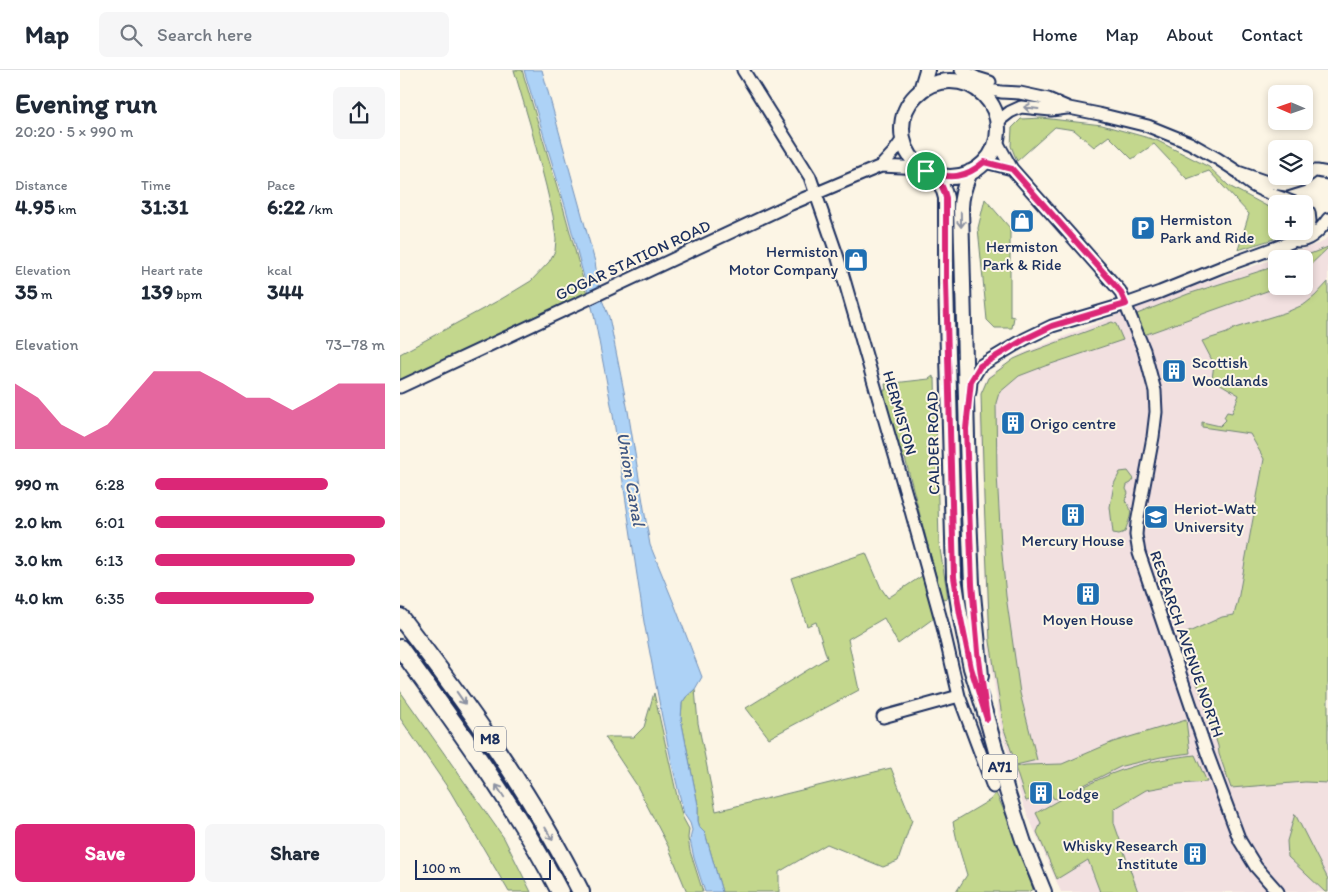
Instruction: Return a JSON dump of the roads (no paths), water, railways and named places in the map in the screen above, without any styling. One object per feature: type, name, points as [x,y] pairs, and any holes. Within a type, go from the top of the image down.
[{"type":"highway","name":"M8","points":[[400,612],[494,745],[531,804],[581,892]]},
{"type":"highway","name":"M8","points":[[400,617],[443,674]]},
{"type":"highway","name":"M8","points":[[400,648],[509,804],[560,892]]},
{"type":"highway","name":"M8","points":[[400,663],[461,733]]},
{"type":"main road","points":[[921,90],[928,70]]},
{"type":"main road","points":[[950,70],[963,79],[980,91],[988,100],[994,110],[997,122],[996,140],[992,152],[984,162],[970,172],[948,177],[937,175],[924,170],[910,156],[903,139],[902,130],[905,112],[914,96],[921,90],[939,82],[963,79]]},
{"type":"main road","name":"CALDER ROAD","points":[[924,170],[940,182],[946,198],[946,282],[954,577],[960,614],[971,668],[997,759],[1041,891]]},
{"type":"main road","name":"CALDER ROAD","points":[[970,172],[961,198],[966,429],[972,584],[978,652],[987,719]]},
{"type":"street","name":"HERMISTON","points":[[743,70],[810,177],[816,193],[837,255],[912,511],[959,696],[993,787]]},
{"type":"street","points":[[963,79],[977,78],[1003,85],[1020,93]]},
{"type":"street","points":[[963,79],[1001,92],[1020,93],[1048,99],[1069,108],[1129,120],[1169,134],[1211,155],[1238,172],[1268,182]]},
{"type":"street","points":[[997,122],[1010,112],[1021,107],[1051,110],[1069,108]]},
{"type":"street","name":"GOGAR STATION ROAD","points":[[400,388],[621,283],[816,193],[881,166],[903,139]]},
{"type":"street","name":"RESEARCH AVENUE NORTH","points":[[996,140],[1012,169],[1120,291],[1126,304],[1149,366],[1156,403],[1153,437],[1136,536],[1139,553],[1207,753],[1240,841],[1256,867],[1278,892]]},
{"type":"street","points":[[984,162],[1012,169]]},
{"type":"street","name":"GOGAR STATION ROAD","points":[[881,166],[924,170]]},
{"type":"street","points":[[1238,172],[1246,182],[1274,195]]},
{"type":"street","points":[[1313,172],[1328,173]]},
{"type":"street","points":[[1313,212],[1318,215],[1328,213]]},
{"type":"street","points":[[1291,242],[1302,241],[1312,236],[1318,232],[1328,218]]},
{"type":"street","points":[[966,429],[971,381],[980,366],[1025,339],[1052,326],[1126,304],[1294,240]]},
{"type":"street","points":[[883,717],[959,696]]},
{"type":"water","name":"Union Canal","points":[[524,70],[542,70],[595,262],[600,295],[609,317],[628,411],[650,545],[702,677],[695,689],[682,703],[681,719],[698,805],[698,821],[700,828],[705,833],[722,892],[705,892],[694,858],[690,840],[692,830],[684,814],[672,764],[644,622],[613,415],[594,315],[566,209]]},
{"type":"place","name":"Hermiston Park & Ride","points":[[1022,221]]},
{"type":"place","name":"Hermiston Park and Ride","points":[[1143,228]]},
{"type":"place","name":"Hermiston Motor Company","points":[[856,260]]},
{"type":"place","name":"Scottish Woodlands","points":[[1174,371]]},
{"type":"place","name":"Origo centre","points":[[1013,423]]},
{"type":"place","name":"Mercury House","points":[[1073,515]]},
{"type":"place","name":"Heriot-Watt University","points":[[1156,517]]},
{"type":"place","name":"Moyen House","points":[[1088,594]]},
{"type":"place","name":"Lodge","points":[[1041,793]]},
{"type":"place","name":"Whisky Research Institute","points":[[1195,854]]}]
